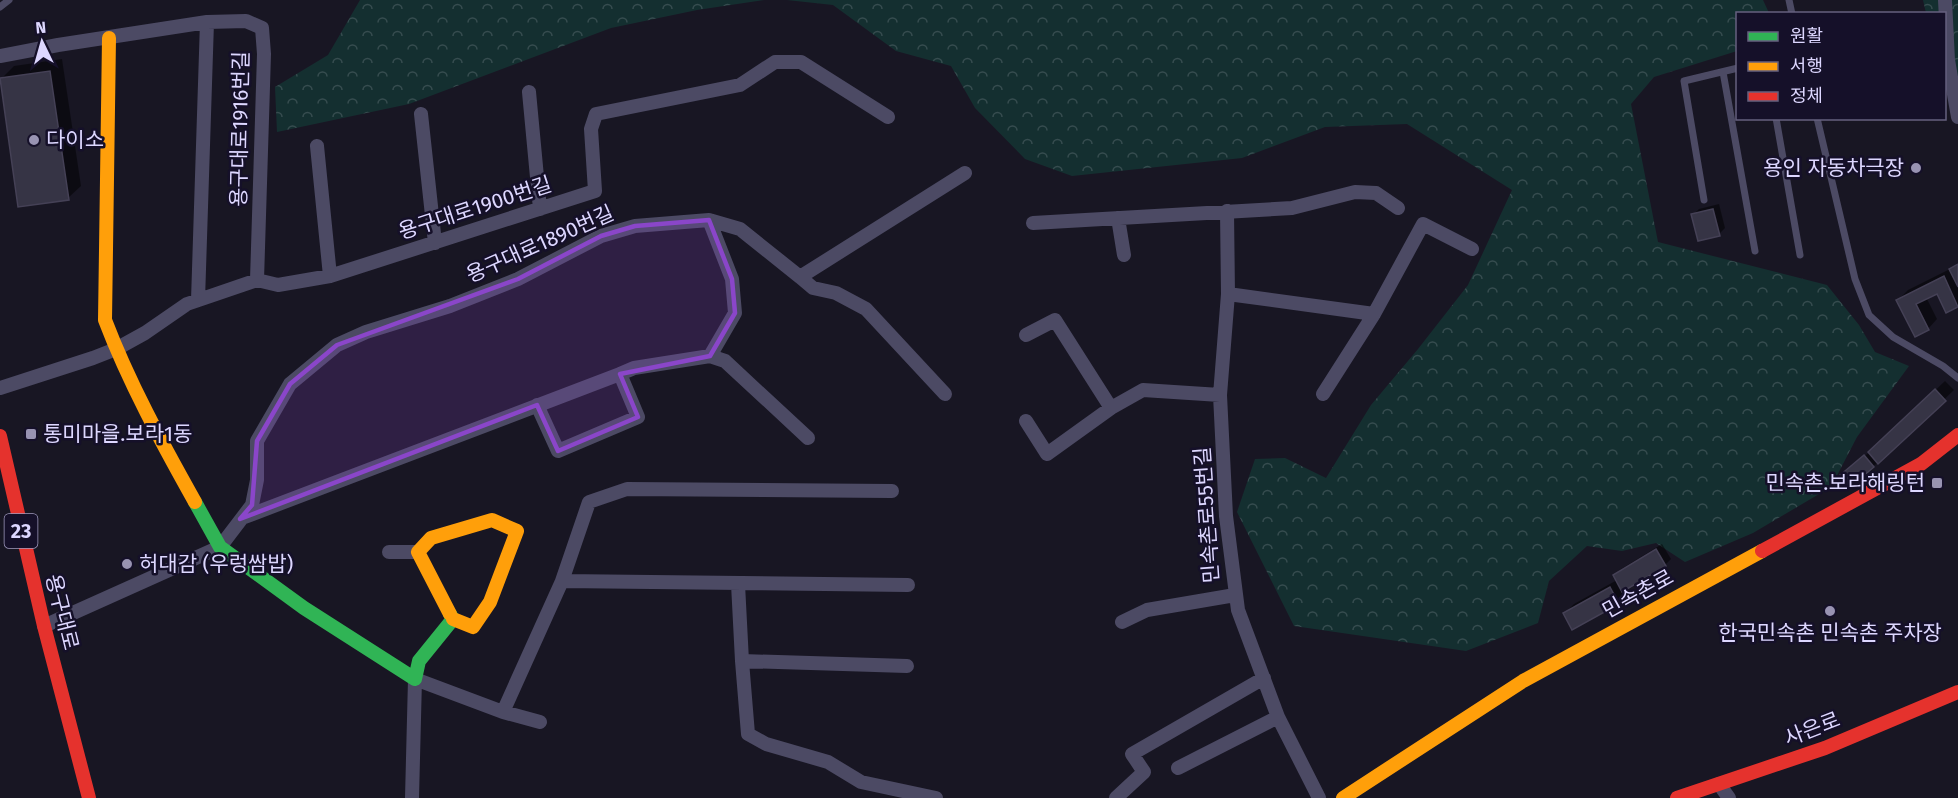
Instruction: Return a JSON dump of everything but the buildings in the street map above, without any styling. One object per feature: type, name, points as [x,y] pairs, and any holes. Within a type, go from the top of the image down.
[{"type":"street","points":[[1946,20],[1948,60],[1958,117]]},
{"type":"street","name":"용구대로1916번길","points":[[0,56],[207,22],[246,21],[262,28],[264,54],[257,280]]},
{"type":"street","points":[[198,300],[207,22]]},
{"type":"street","points":[[110,38],[105,320],[116,349],[163,444],[220,547],[304,608],[415,679],[503,712],[540,722]]},
{"type":"street","name":"용구대로1900번길","points":[[0,388],[116,349],[145,333],[186,304],[257,280],[278,285],[330,276],[595,191],[591,129],[596,114],[740,85],[775,62],[801,62],[888,117]]},
{"type":"street","points":[[529,92],[540,210]]},
{"type":"street","points":[[421,114],[435,243]]},
{"type":"street","points":[[317,146],[330,276]]},
{"type":"street","points":[[800,277],[965,173]]},
{"type":"street","points":[[1033,223],[1292,208],[1355,192],[1376,193],[1398,208]]},
{"type":"street","name":"민속촌로55번길","points":[[1227,211],[1228,294],[1220,395],[1226,516],[1234,595],[1278,717],[1319,798]]},
{"type":"street","points":[[1118,218],[1124,255]]},
{"type":"street","points":[[709,220],[732,279],[735,313],[710,356]]},
{"type":"street","name":"용구대로1890번길","points":[[220,547],[252,505],[257,480],[257,441],[290,384],[337,345],[366,333],[450,306],[518,279],[601,236],[635,226],[709,220],[740,229],[813,288],[836,293],[866,309],[945,394]]},
{"type":"street","points":[[1323,394],[1374,314],[1423,224],[1472,249]]},
{"type":"street","points":[[1228,294],[1374,314]]},
{"type":"street","points":[[1026,335],[1055,320],[1111,408]]},
{"type":"street","points":[[240,519],[634,368],[710,356],[724,360],[808,438]]},
{"type":"street","points":[[537,405],[558,451],[638,417],[620,374]]},
{"type":"street","points":[[1026,422],[1047,454],[1111,408],[1143,390],[1220,395]]},
{"type":"street","name":"민속촌로","points":[[1343,798],[1523,681],[1921,464],[1958,435]]},
{"type":"street","name":"용구대로","points":[[0,436],[4,478],[89,798]]},
{"type":"street","points":[[503,712],[562,582],[589,502],[627,489],[892,491]]},
{"type":"street","points":[[418,552],[453,619],[473,627],[490,602],[521,517]]},
{"type":"street","points":[[389,552],[418,552],[431,537],[492,520],[516,531]]},
{"type":"street","points":[[44,626],[220,547]]},
{"type":"street","points":[[562,582],[908,585]]},
{"type":"street","points":[[738,584],[748,734],[766,744],[828,762],[861,782],[936,798]]},
{"type":"street","points":[[1122,622],[1147,610],[1234,595]]},
{"type":"street","points":[[412,798],[415,679],[419,661],[453,619]]},
{"type":"street","points":[[742,661],[907,666]]},
{"type":"street","points":[[1116,798],[1144,772],[1132,754],[1263,678]]},
{"type":"street","name":"사은로","points":[[1677,798],[1825,748],[1958,692]]},
{"type":"street","points":[[1178,768],[1278,717]]},
{"type":"street","points":[[1719,784],[1730,798]]},
{"type":"lane","points":[[0,7],[9,0]]},
{"type":"lane","points":[[1704,200],[1684,81],[1736,68]]},
{"type":"lane","points":[[1723,72],[1755,251]]},
{"type":"lane","points":[[1776,120],[1800,255]]},
{"type":"lane","points":[[1817,120],[1855,279],[1869,315],[1893,337],[1943,366],[1958,378]]},
{"type":"highlighted area","points":[[709,220],[732,279],[735,313],[710,356],[620,374],[638,417],[558,451],[537,405],[240,519],[252,505],[257,441],[290,384],[337,345],[518,279],[601,236],[635,226]]},
{"type":"green space","points":[[360,0],[764,0],[697,10],[611,28],[409,104],[277,132],[275,87],[328,55]]},
{"type":"green space","points":[[787,0],[1763,0],[1769,12],[1736,12],[1736,51],[1654,77],[1631,104],[1658,242],[1827,285],[1859,325],[1875,352],[1909,366],[1857,437],[1831,487],[1753,533],[1685,562],[1656,543],[1622,551],[1587,546],[1549,581],[1538,623],[1466,651],[1294,626],[1237,512],[1255,459],[1285,458],[1326,478],[1371,405],[1468,285],[1512,190],[1407,124],[1325,127],[1242,158],[1072,176],[1025,159],[975,108],[951,66],[896,51],[833,5]]},
{"type":"green space","points":[[1923,0],[1958,0],[1958,117],[1946,29],[1946,12],[1926,12]]},
{"type":"traffic: fast","points":[[195,502],[220,547],[304,608],[415,679],[419,661],[453,619],[450,614]]},
{"type":"traffic: slow","points":[[109,38],[105,320],[135,390],[195,502]]},
{"type":"traffic: slow","points":[[450,614],[418,552],[431,538],[492,520],[517,531],[490,602],[473,627],[453,619]]},
{"type":"traffic: slow","points":[[1343,798],[1523,681],[1762,551]]},
{"type":"traffic: jam","points":[[1762,551],[1921,464],[1958,435]]},
{"type":"traffic: jam","points":[[0,436],[44,626],[89,798]]},
{"type":"traffic: jam","points":[[1677,798],[1825,748],[1958,692]]},
{"type":"place","name":"다이소","points":[[34,140]]},
{"type":"place","name":"용인 자동차극장","points":[[1916,168]]},
{"type":"place","name":"통미마을.보라1동","points":[[31,434]]},
{"type":"place","name":"민속촌.보라해링턴","points":[[1937,483]]},
{"type":"place","name":"허대감 (우렁쌈밥)","points":[[127,564]]},
{"type":"place","name":"한국민속촌 민속촌 주차장","points":[[1830,611]]}]
